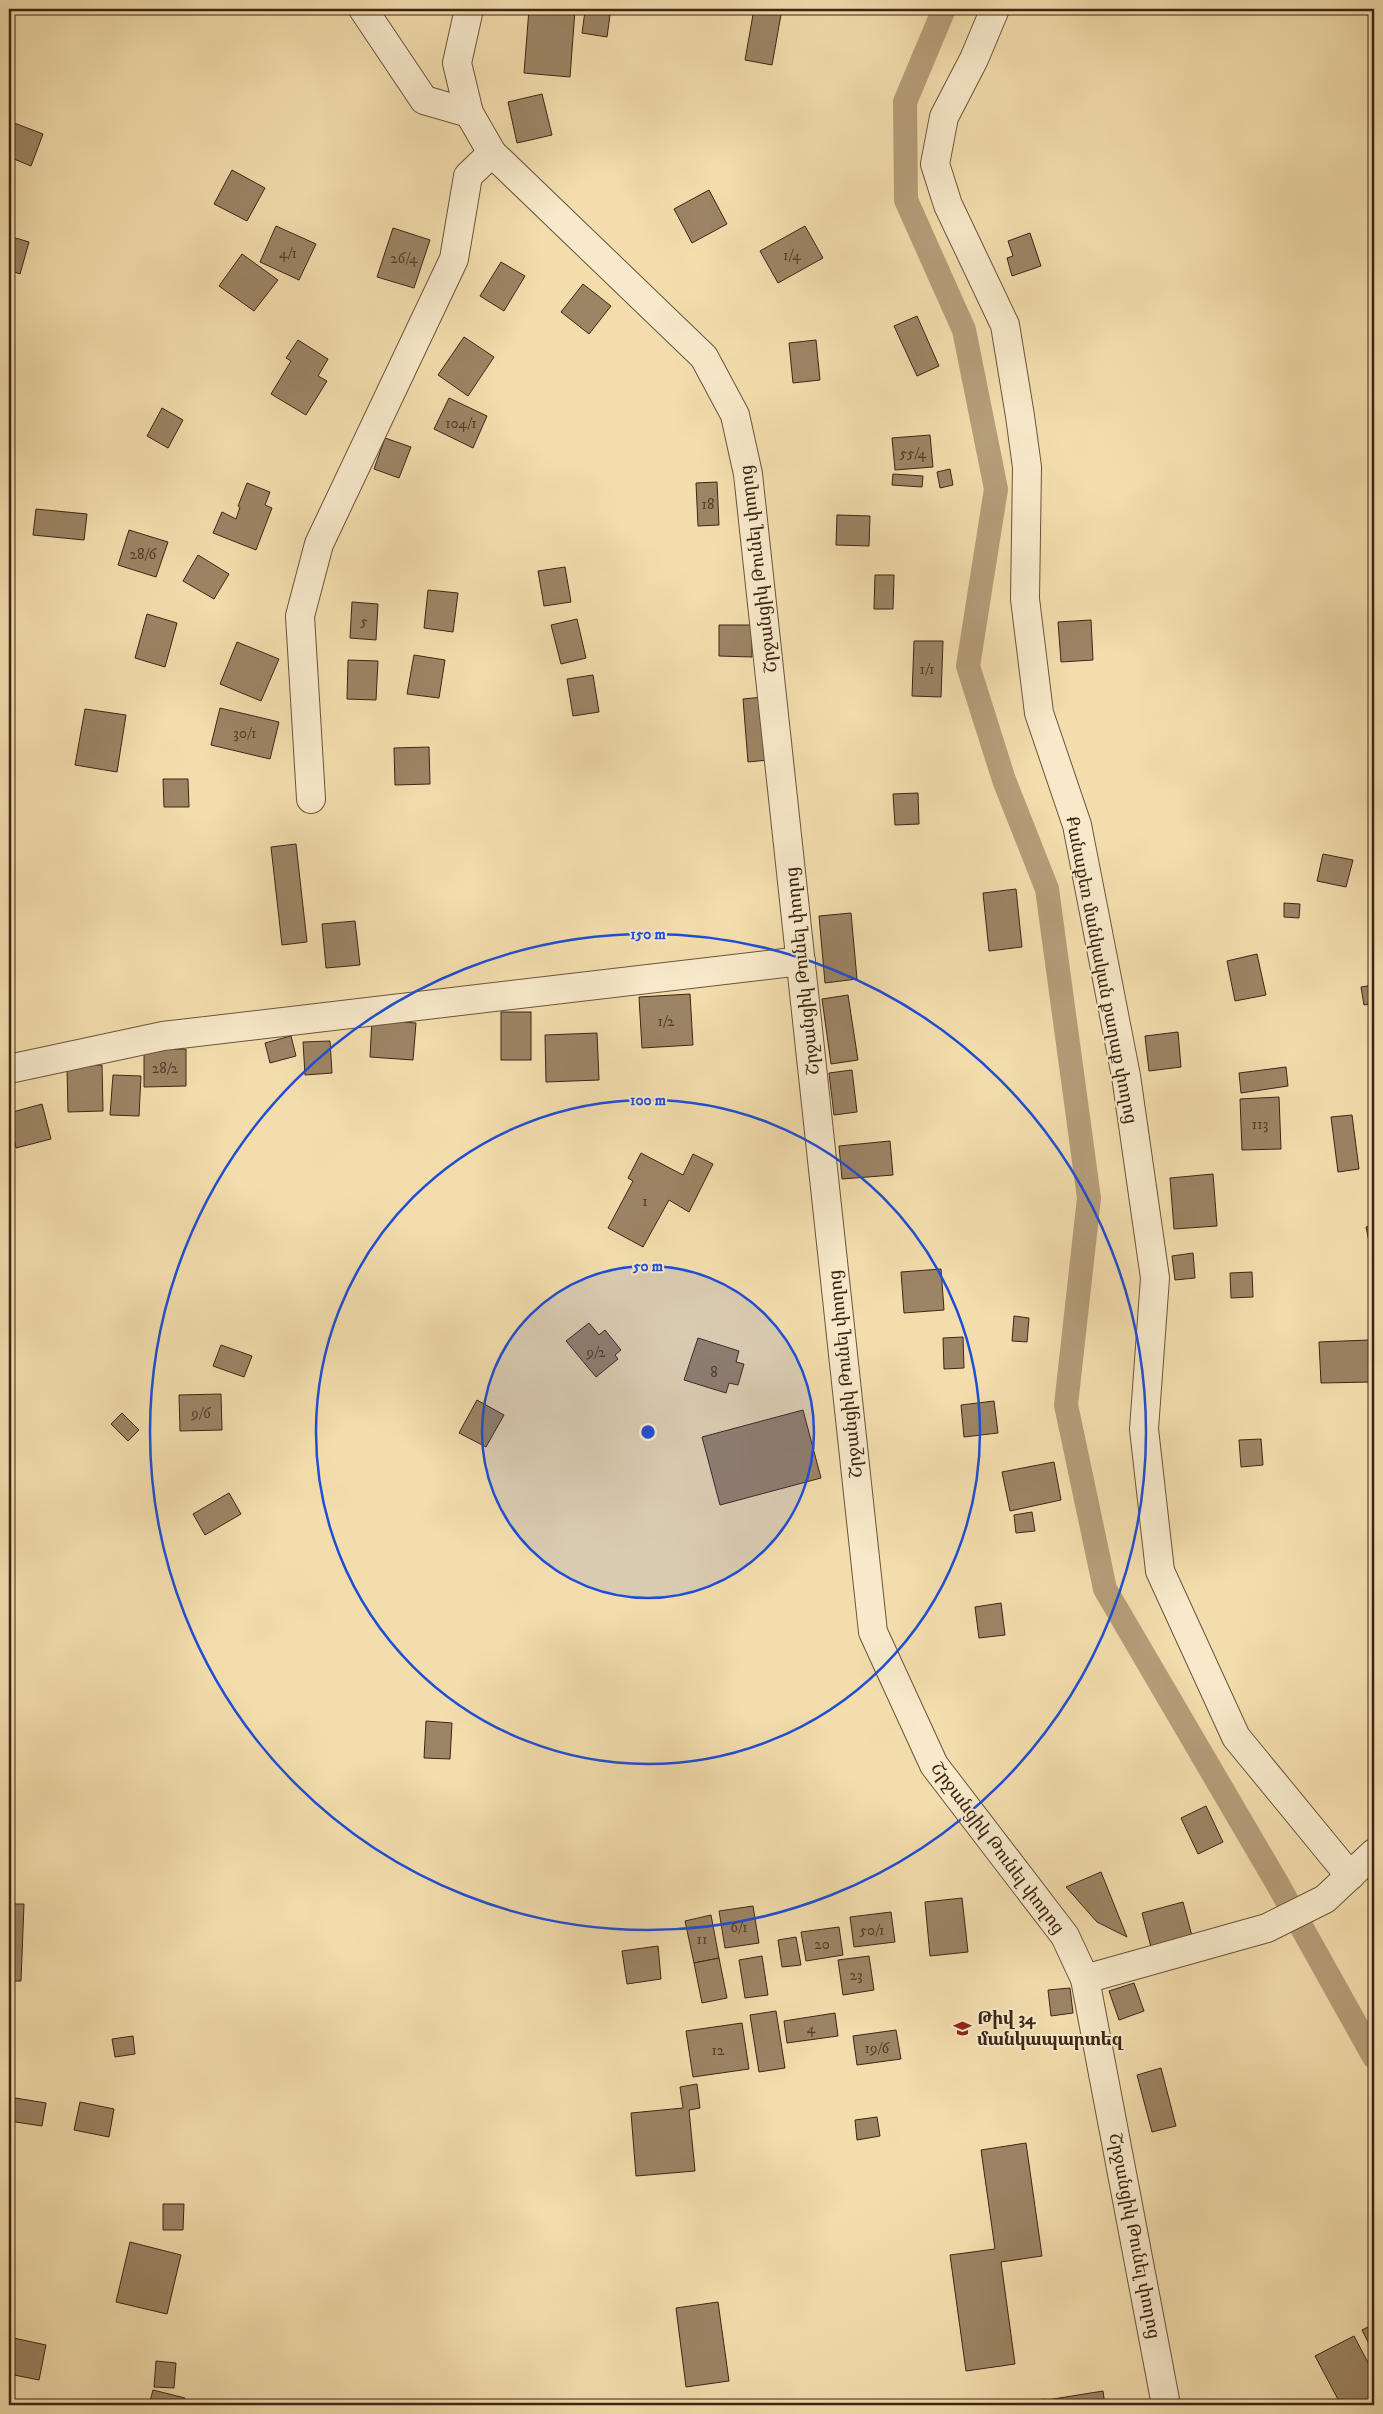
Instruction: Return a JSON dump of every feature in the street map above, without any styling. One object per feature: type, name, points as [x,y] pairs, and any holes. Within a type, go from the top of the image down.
[{"type":"street","points":[[362,9],[424,100],[469,113]]},
{"type":"street","name":"Շրջանցիկ Թունել փողոց","points":[[469,9],[458,63],[469,113],[492,153],[704,357],[735,414],[748,474],[873,1632],[934,1766],[1065,1936],[1085,1979],[1166,2405]]},
{"type":"street","name":"Քանաքեռ մանկական քաղաք փողոց","points":[[995,9],[974,59],[944,116],[935,164],[948,205],[1005,324],[1027,467],[1025,599],[1039,713],[1076,825],[1126,1076],[1155,1278],[1144,1429],[1160,1571],[1236,1737],[1350,1876]]},
{"type":"street","points":[[311,799],[300,616],[319,544],[454,258],[468,176],[492,153]]},
{"type":"street","points":[[9,1069],[163,1036],[801,961]]},
{"type":"street","points":[[1085,1979],[1267,1928],[1325,1899],[1374,1853]]},
{"type":"building","points":[[529,9],[575,10],[570,77],[524,73]]},
{"type":"building","points":[[754,9],[782,9],[772,65],[745,60]]},
{"type":"building","points":[[585,11],[610,15],[607,37],[582,33]]},
{"type":"building","points":[[542,94],[552,135],[517,143],[508,102]]},
{"type":"building","points":[[9,121],[43,134],[31,166],[9,157]]},
{"type":"building","points":[[232,170],[265,188],[247,221],[214,204]]},
{"type":"building","points":[[709,190],[727,224],[692,243],[674,209]]},
{"type":"building","points":[[276,226],[316,244],[299,280],[260,262]]},
{"type":"building","points":[[805,226],[823,258],[778,283],[760,251]]},
{"type":"building","points":[[393,228],[430,240],[414,288],[377,277]]},
{"type":"building","points":[[1030,233],[1041,266],[1012,276],[1007,258],[1013,256],[1008,241]]},
{"type":"building","points":[[9,236],[29,242],[20,274],[9,270]]},
{"type":"building","points":[[242,254],[278,280],[254,311],[219,286]]},
{"type":"building","points":[[501,262],[525,276],[504,311],[480,296]]},
{"type":"building","points":[[583,284],[611,306],[589,334],[561,312]]},
{"type":"building","points":[[917,316],[939,366],[917,376],[894,326]]},
{"type":"building","points":[[464,337],[494,357],[468,396],[438,375]]},
{"type":"building","points":[[298,340],[328,359],[318,376],[327,381],[306,415],[271,394],[291,361],[286,358]]},
{"type":"building","points":[[816,340],[820,380],[793,383],[789,343]]},
{"type":"building","points":[[449,398],[487,416],[473,448],[434,429]]},
{"type":"building","points":[[162,408],[183,420],[168,448],[147,436]]},
{"type":"building","points":[[930,435],[933,467],[895,470],[892,438]]},
{"type":"building","points":[[385,438],[411,447],[399,478],[374,469]]},
{"type":"building","points":[[950,469],[953,485],[940,488],[937,472]]},
{"type":"building","points":[[893,474],[923,476],[922,487],[892,485]]},
{"type":"building","points":[[717,482],[719,525],[698,526],[696,483]]},
{"type":"building","points":[[247,483],[270,492],[265,505],[272,508],[256,550],[213,533],[222,512],[236,519],[240,507],[238,506]]},
{"type":"building","points":[[36,509],[87,514],[84,540],[33,535]]},
{"type":"building","points":[[837,515],[870,516],[869,546],[836,545]]},
{"type":"building","points":[[129,530],[168,542],[156,577],[118,565]]},
{"type":"building","points":[[198,555],[229,574],[214,599],[183,581]]},
{"type":"building","points":[[565,567],[571,602],[544,606],[538,571]]},
{"type":"building","points":[[875,575],[894,575],[893,609],[874,609]]},
{"type":"building","points":[[428,590],[458,593],[453,632],[424,628]]},
{"type":"building","points":[[352,602],[378,604],[376,640],[350,638]]},
{"type":"building","points":[[147,614],[177,623],[165,667],[135,658]]},
{"type":"building","points":[[577,619],[586,658],[561,664],[551,625]]},
{"type":"building","points":[[1091,620],[1093,660],[1061,662],[1058,622]]},
{"type":"building","points":[[719,625],[752,625],[752,657],[719,656]]},
{"type":"building","points":[[914,641],[943,641],[941,697],[912,696]]},
{"type":"building","points":[[237,642],[279,659],[261,701],[220,684]]},
{"type":"building","points":[[414,655],[445,660],[439,698],[407,694]]},
{"type":"building","points":[[348,660],[378,661],[376,700],[347,699]]},
{"type":"building","points":[[593,675],[599,712],[573,716],[567,679]]},
{"type":"building","points":[[763,697],[768,760],[748,762],[743,699]]},
{"type":"building","points":[[220,708],[279,722],[270,759],[211,745]]},
{"type":"building","points":[[85,709],[126,715],[117,772],[75,765]]},
{"type":"building","points":[[429,747],[430,784],[395,785],[394,748]]},
{"type":"building","points":[[163,779],[188,779],[189,807],[164,807]]},
{"type":"building","points":[[918,793],[919,824],[895,825],[893,794]]},
{"type":"building","points":[[296,844],[307,942],[282,945],[271,847]]},
{"type":"building","points":[[1323,854],[1353,860],[1346,887],[1317,881]]},
{"type":"building","points":[[1016,889],[1022,947],[989,951],[983,893]]},
{"type":"building","points":[[1284,903],[1300,904],[1299,918],[1284,917]]},
{"type":"building","points":[[851,913],[857,979],[825,983],[819,916]]},
{"type":"building","points":[[355,921],[360,965],[326,968],[322,924]]},
{"type":"building","points":[[1257,954],[1266,995],[1235,1001],[1227,961]]},
{"type":"building","points":[[1374,985],[1374,1003],[1364,1005],[1361,987]]},
{"type":"building","points":[[690,994],[693,1045],[642,1048],[639,997]]},
{"type":"building","points":[[848,995],[858,1060],[831,1064],[822,999]]},
{"type":"building","points":[[501,1012],[531,1012],[531,1060],[501,1060]]},
{"type":"building","points":[[372,1020],[416,1023],[413,1060],[370,1057]]},
{"type":"building","points":[[1178,1032],[1181,1067],[1149,1071],[1145,1036]]},
{"type":"building","points":[[597,1033],[599,1080],[546,1082],[545,1035]]},
{"type":"building","points":[[291,1036],[296,1056],[270,1063],[265,1043]]},
{"type":"building","points":[[330,1041],[332,1073],[305,1075],[303,1042]]},
{"type":"building","points":[[186,1049],[186,1086],[144,1087],[144,1050]]},
{"type":"building","points":[[102,1065],[103,1111],[68,1112],[67,1067]]},
{"type":"building","points":[[1286,1067],[1288,1086],[1241,1093],[1239,1073]]},
{"type":"building","points":[[852,1070],[857,1112],[834,1115],[829,1073]]},
{"type":"building","points":[[113,1075],[141,1076],[139,1116],[110,1115]]},
{"type":"building","points":[[1279,1097],[1281,1149],[1242,1150],[1240,1099]]},
{"type":"building","points":[[42,1104],[51,1139],[16,1148],[9,1113]]},
{"type":"building","points":[[1352,1115],[1359,1169],[1338,1172],[1331,1117]]},
{"type":"building","points":[[890,1141],[893,1175],[842,1179],[839,1146]]},
{"type":"building","points":[[641,1153],[683,1175],[693,1154],[713,1164],[689,1212],[669,1200],[643,1247],[608,1228],[633,1181],[628,1178]]},
{"type":"building","points":[[1213,1174],[1217,1226],[1174,1229],[1170,1178]]},
{"type":"building","points":[[1374,1225],[1374,1265],[1366,1227]]},
{"type":"building","points":[[1193,1253],[1195,1278],[1175,1280],[1172,1256]]},
{"type":"building","points":[[941,1269],[944,1310],[904,1313],[901,1272]]},
{"type":"building","points":[[1252,1272],[1253,1297],[1231,1298],[1230,1273]]},
{"type":"building","points":[[1014,1316],[1029,1318],[1027,1342],[1012,1341]]},
{"type":"building","points":[[589,1323],[599,1335],[605,1330],[621,1350],[615,1355],[618,1359],[596,1377],[566,1341]]},
{"type":"building","points":[[963,1337],[964,1368],[944,1369],[943,1338]]},
{"type":"building","points":[[698,1338],[739,1351],[736,1362],[744,1364],[738,1385],[729,1383],[726,1393],[684,1380]]},
{"type":"building","points":[[1369,1340],[1371,1382],[1321,1383],[1319,1342]]},
{"type":"building","points":[[221,1345],[252,1356],[244,1377],[213,1366]]},
{"type":"building","points":[[221,1394],[222,1430],[180,1431],[179,1395]]},
{"type":"building","points":[[477,1400],[504,1415],[486,1447],[459,1433]]},
{"type":"building","points":[[994,1401],[998,1433],[964,1437],[961,1405]]},
{"type":"building","points":[[803,1410],[821,1478],[720,1505],[702,1437]]},
{"type":"building","points":[[122,1413],[139,1430],[128,1441],[111,1424]]},
{"type":"building","points":[[1261,1439],[1263,1465],[1241,1467],[1239,1440]]},
{"type":"building","points":[[1054,1462],[1061,1500],[1010,1511],[1002,1472]]},
{"type":"building","points":[[229,1493],[241,1514],[205,1535],[193,1514]]},
{"type":"building","points":[[1032,1512],[1035,1531],[1016,1533],[1014,1515]]},
{"type":"building","points":[[1001,1603],[1005,1635],[979,1638],[975,1607]]},
{"type":"building","points":[[426,1721],[452,1723],[450,1759],[424,1758]]},
{"type":"building","points":[[1206,1806],[1223,1842],[1198,1854],[1181,1818]]},
{"type":"building","points":[[1101,1872],[1127,1937],[1097,1922],[1066,1887]]},
{"type":"building","points":[[962,1898],[968,1952],[930,1956],[925,1902]]},
{"type":"building","points":[[1183,1902],[1192,1936],[1151,1947],[1142,1913]]},
{"type":"building","points":[[9,1904],[24,1904],[21,1981],[9,1981]]},
{"type":"building","points":[[753,1906],[759,1943],[725,1948],[719,1911]]},
{"type":"building","points":[[891,1912],[895,1942],[854,1947],[850,1917]]},
{"type":"building","points":[[711,1915],[719,1958],[694,1963],[685,1921]]},
{"type":"building","points":[[839,1927],[843,1955],[806,1961],[801,1932]]},
{"type":"building","points":[[796,1937],[801,1965],[782,1967],[778,1940]]},
{"type":"building","points":[[658,1946],[661,1979],[627,1984],[622,1951]]},
{"type":"building","points":[[762,1956],[768,1995],[745,1998],[739,1960]]},
{"type":"building","points":[[869,1956],[874,1990],[843,1995],[838,1960]]},
{"type":"building","points":[[719,1958],[727,1998],[702,2003],[694,1963]]},
{"type":"building","points":[[1134,1983],[1144,2011],[1119,2020],[1109,1991]]},
{"type":"building","points":[[1070,1988],[1073,2013],[1051,2016],[1048,1990]]},
{"type":"building","points":[[776,2011],[785,2068],[759,2072],[750,2015]]},
{"type":"building","points":[[835,2013],[838,2036],[787,2043],[784,2021]]},
{"type":"building","points":[[742,2023],[749,2069],[693,2077],[686,2031]]},
{"type":"building","points":[[896,2030],[901,2059],[857,2065],[853,2036]]},
{"type":"building","points":[[133,2036],[135,2054],[115,2057],[112,2039]]},
{"type":"building","points":[[1161,2068],[1176,2126],[1152,2132],[1137,2075]]},
{"type":"building","points":[[697,2084],[700,2108],[689,2110],[695,2171],[636,2176],[631,2113],[683,2108],[680,2087]]},
{"type":"building","points":[[9,2097],[46,2103],[42,2126],[9,2121]]},
{"type":"building","points":[[80,2102],[114,2109],[109,2137],[74,2130]]},
{"type":"building","points":[[877,2117],[880,2136],[857,2140],[855,2120]]},
{"type":"building","points":[[1026,2143],[1042,2256],[1001,2262],[1015,2364],[966,2371],[950,2255],[995,2249],[981,2150]]},
{"type":"building","points":[[163,2204],[184,2204],[183,2230],[163,2230]]},
{"type":"building","points":[[130,2242],[181,2255],[167,2314],[116,2302]]},
{"type":"building","points":[[718,2302],[729,2381],[686,2387],[676,2308]]},
{"type":"building","points":[[1374,2324],[1374,2354],[1362,2330]]},
{"type":"building","points":[[1354,2336],[1374,2374],[1374,2405],[1341,2405],[1315,2356]]},
{"type":"building","points":[[9,2337],[46,2345],[39,2380],[9,2374]]},
{"type":"building","points":[[156,2361],[176,2363],[174,2388],[154,2387]]},
{"type":"building","points":[[153,2390],[185,2398],[183,2405],[149,2405]]},
{"type":"building","points":[[1103,2391],[1105,2405],[1048,2405],[1047,2400]]},
{"type":"building","points":[[1045,2399],[1046,2405],[999,2405]]},
{"type":"waterway","points":[[944,9],[905,102],[906,200],[964,330],[996,489],[968,666],[1004,780],[1047,889],[1089,1198],[1066,1405],[1105,1589],[1277,1883],[1374,2057]]},
{"type":"place","name":"Թիվ 34 մանկապարտեզ","points":[[963,2028]]}]
